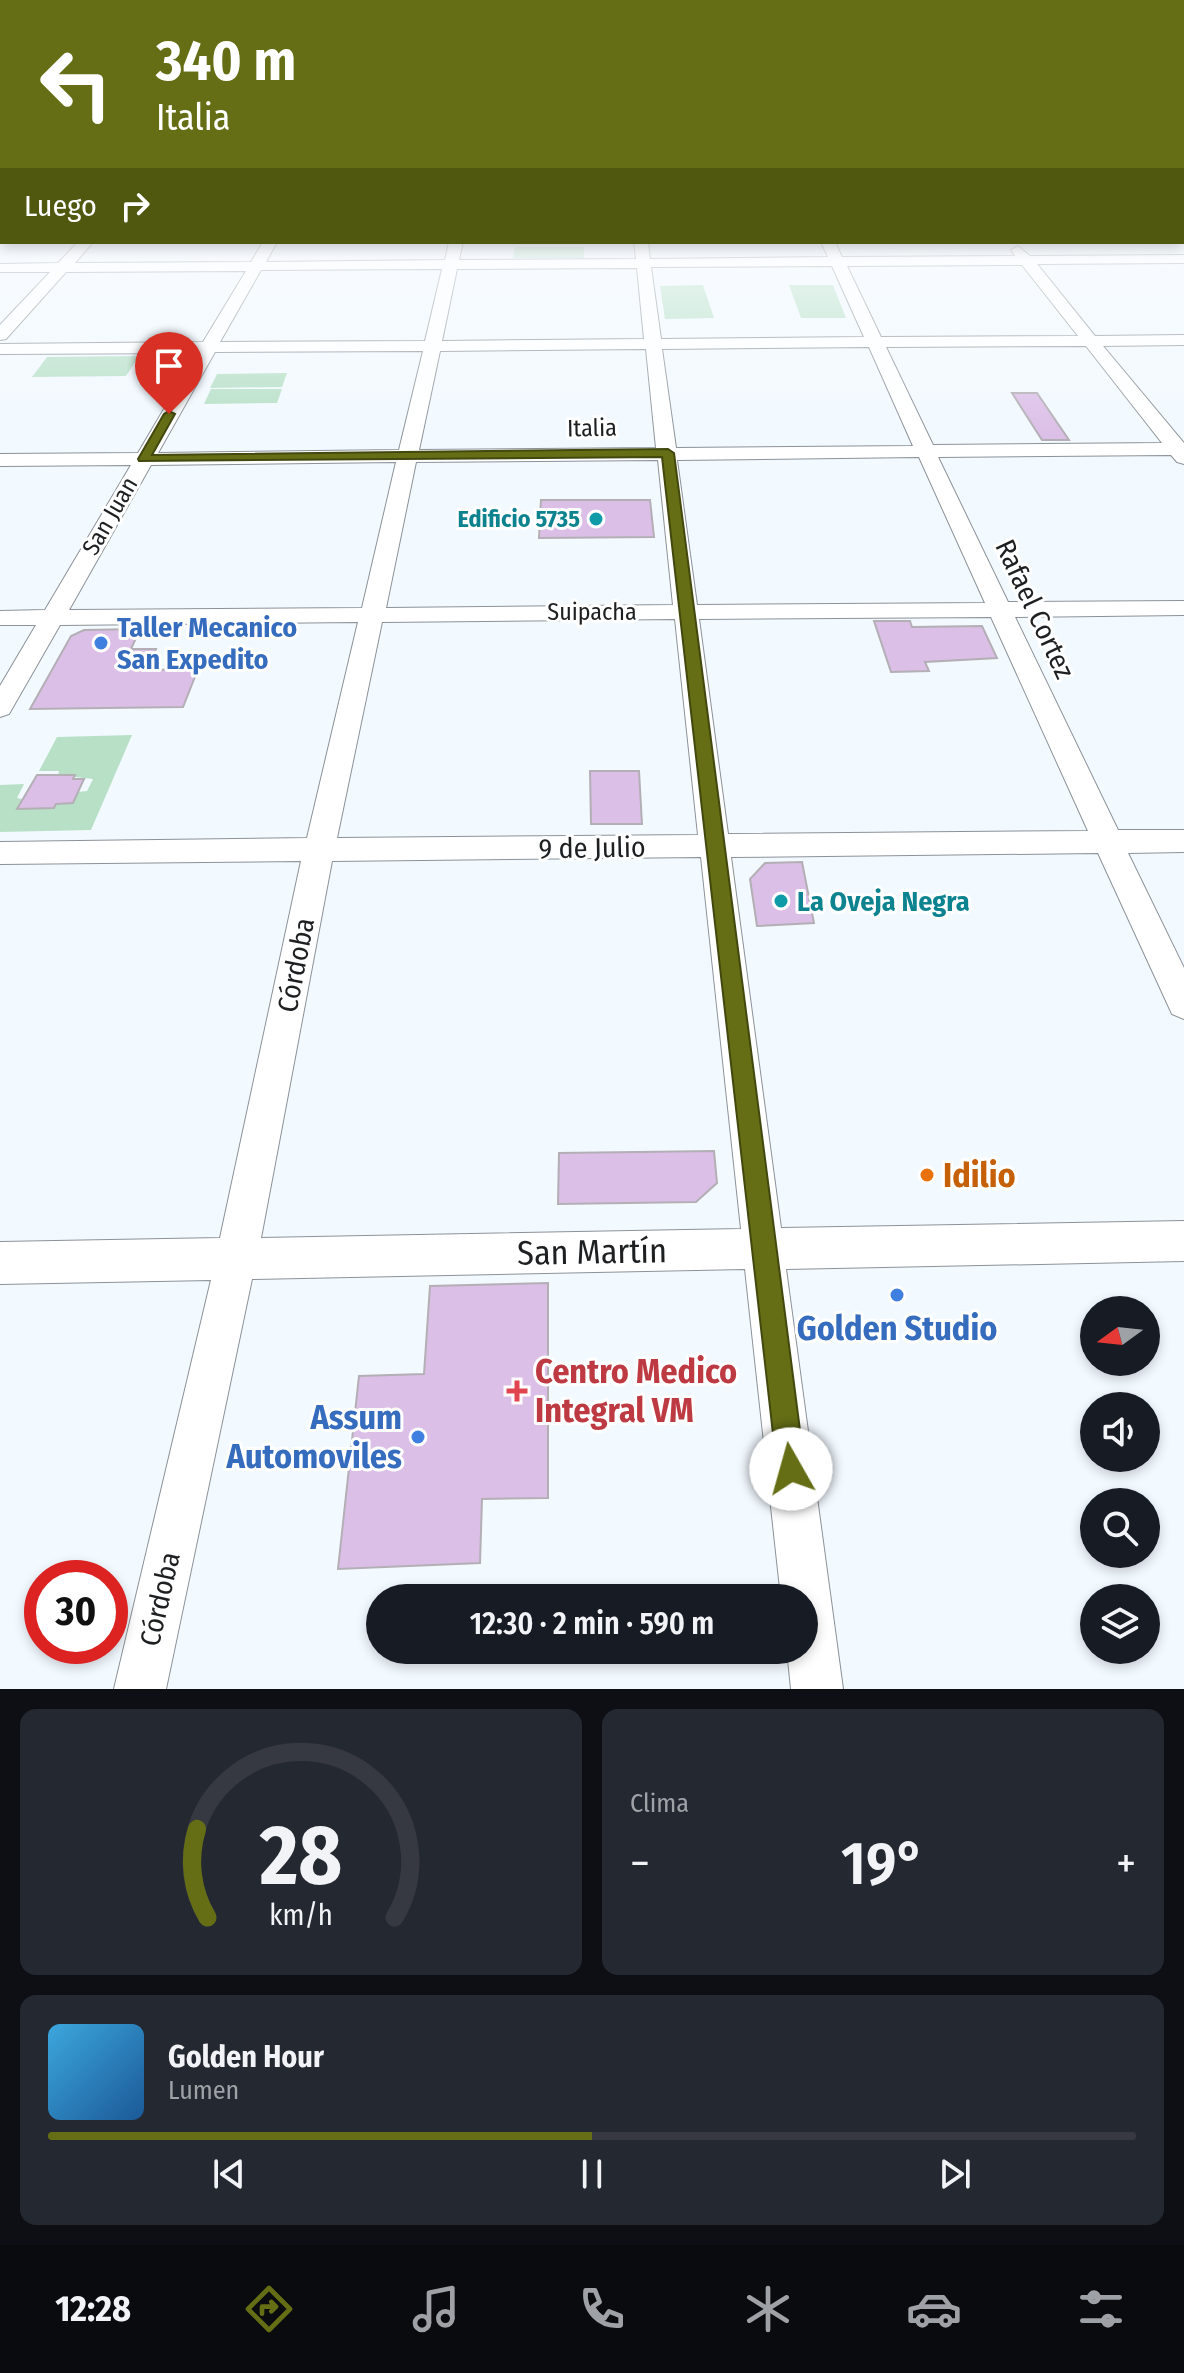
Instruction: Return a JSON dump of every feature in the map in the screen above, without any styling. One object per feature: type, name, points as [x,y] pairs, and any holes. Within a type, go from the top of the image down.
[{"type":"street","points":[[0,335],[52,278]]},
{"type":"street","name":"San Juan","points":[[0,708],[248,278]]},
{"type":"street","name":"Córdoba","points":[[140,1689],[236,1259],[319,850],[448,278]]},
{"type":"street","points":[[645,278],[688,611],[817,1689]]},
{"type":"street","name":"Rafael Cortez","points":[[844,278],[1111,842],[1184,1004]]},
{"type":"street","points":[[1040,278],[1182,452]]},
{"type":"street","points":[[0,349],[1184,340]]},
{"type":"street","name":"Italia","points":[[0,460],[668,453],[1182,452]]},
{"type":"street","name":"Suipacha","points":[[0,618],[1184,608]]},
{"type":"street","name":"9 de Julio","points":[[0,853],[1184,841]]},
{"type":"street","name":"San Martín","points":[[0,1263],[1184,1241]]},
{"type":"green space","points":[[703,285],[714,318],[665,319],[660,286]]},
{"type":"green space","points":[[789,285],[833,285],[846,318],[801,318]]},
{"type":"green space","points":[[139,356],[126,376],[32,377],[47,357]]},
{"type":"green space","points":[[287,373],[282,387],[210,388],[217,374]]},
{"type":"green space","points":[[211,389],[282,389],[277,403],[204,404]]},
{"type":"green space","points":[[132,735],[91,830],[0,832],[0,785],[24,784],[17,798],[22,799],[18,808],[73,803],[78,792],[87,791],[93,779],[58,775],[59,771],[39,771],[57,737]]},
{"type":"building","points":[[1012,393],[1037,393],[1069,440],[1042,440]]},
{"type":"building","name":"Edificio 5735","points":[[541,500],[650,500],[654,537],[539,538]]},
{"type":"building","points":[[874,621],[910,621],[912,627],[982,626],[997,658],[925,662],[929,671],[891,672]]},
{"type":"building","points":[[140,629],[131,649],[156,649],[148,670],[198,669],[183,707],[30,709],[71,636],[84,630]]},
{"type":"building","points":[[590,771],[639,771],[642,824],[591,824]]},
{"type":"building","points":[[37,775],[75,775],[73,779],[84,779],[73,803],[56,804],[54,808],[17,809]]},
{"type":"building","name":"La Oveja Negra","points":[[802,862],[814,923],[757,926],[750,879],[765,863]]},
{"type":"building","points":[[714,1151],[717,1183],[696,1202],[558,1204],[559,1153]]},
{"type":"building","name":"Assum Automoviles","points":[[548,1283],[548,1498],[482,1499],[480,1563],[338,1569],[359,1376],[424,1374],[430,1286]]},
{"type":"place","name":"Edificio 5735","points":[[596,519]]},
{"type":"place","name":"Taller Mecanico San Expedito","points":[[101,643]]},
{"type":"place","name":"La Oveja Negra","points":[[781,901]]},
{"type":"place","name":"Idilio","points":[[927,1175]]},
{"type":"place","name":"Golden Studio","points":[[897,1295]]},
{"type":"place","name":"Centro Medico Integral VM","points":[[517,1391]]},
{"type":"place","name":"Assum Automoviles","points":[[418,1437]]},
{"type":"route","points":[[169,414],[144,459],[668,453],[791,1469]]}]
